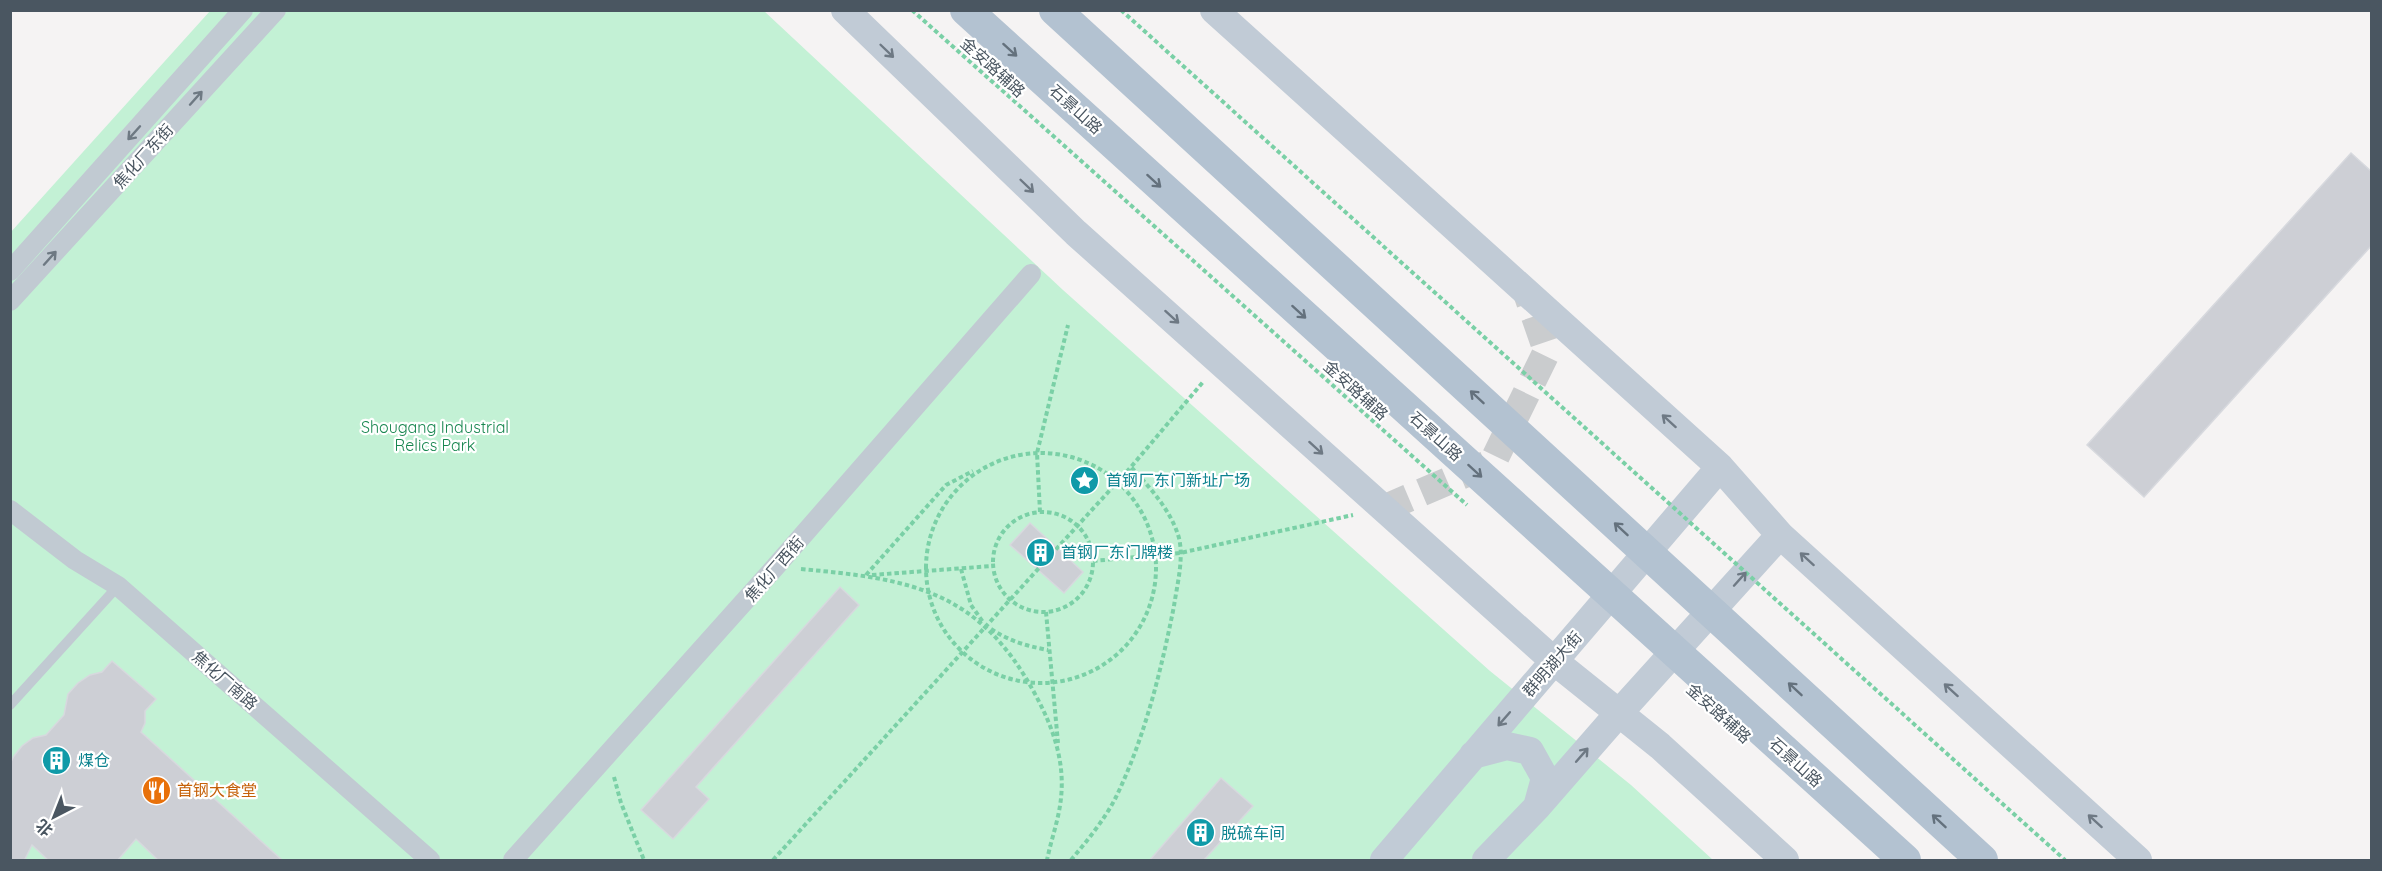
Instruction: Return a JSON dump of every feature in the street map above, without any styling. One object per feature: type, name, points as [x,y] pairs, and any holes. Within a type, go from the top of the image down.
[{"type":"main road","name":"石景山路","points":[[966,10],[1905,861]]},
{"type":"main road","points":[[1055,10],[1982,861]]},
{"type":"street","name":"焦化厂东街","points":[[10,271],[243,10]]},
{"type":"street","name":"焦化厂东街","points":[[10,301],[276,10]]},
{"type":"street","points":[[844,10],[1076,233],[1554,661],[1660,746],[1785,861]]},
{"type":"street","points":[[1214,10],[1720,467],[1780,535],[2138,861]]},
{"type":"street","name":"焦化厂西街","points":[[513,861],[776,566],[1031,274]]},
{"type":"street","name":"群明湖大街","points":[[1384,861],[1720,467]]},
{"type":"street","name":"焦化厂南路","points":[[10,510],[75,560],[118,586],[430,861]]},
{"type":"street","points":[[1486,861],[1780,535]]},
{"type":"street","points":[[1473,755],[1507,746],[1530,752],[1545,778],[1537,807]]},
{"type":"lane","points":[[10,705],[118,586]]},
{"type":"path","name":"金安路辅路","points":[[912,10],[1476,512]]},
{"type":"path","points":[[1121,10],[2065,861]]},
{"type":"path","points":[[1040,512],[1037,453],[1068,325]]},
{"type":"path","points":[[773,861],[1131,467],[1220,360]]},
{"type":"path","points":[[865,576],[946,485],[980,468],[1014,454],[1050,452],[1086,460],[1118,481],[1144,514],[1157,555],[1155,592],[1140,630],[1113,659],[1078,678],[1038,684],[999,676],[962,653],[943,630],[928,591],[926,572],[925,559],[933,523],[952,492],[980,468]]},
{"type":"path","points":[[1071,861],[1115,799],[1149,713],[1166,647],[1178,584],[1179,538],[1162,501],[1131,467]]},
{"type":"path","points":[[1093,561],[1180,553],[1383,509]]},
{"type":"path","points":[[1040,512],[1064,516],[1079,525],[1093,552],[1089,584],[1080,597],[1067,607],[1046,612],[1021,608],[1010,600],[996,583],[992,566],[994,548],[1001,532],[1014,520],[1030,513],[1040,512]]},
{"type":"path","points":[[776,566],[865,576],[928,591],[960,607],[1006,639],[1025,646],[1048,650]]},
{"type":"path","points":[[865,576],[992,566]]},
{"type":"path","points":[[960,569],[971,605],[1012,655],[1029,682],[1049,719],[1059,752]]},
{"type":"path","points":[[1046,612],[1061,798],[1047,861]]},
{"type":"path","points":[[608,755],[621,803],[644,861]]},
{"type":"green space","name":"Shougang Industrial Relics Park","points":[[210,11],[764,11],[1063,290],[1490,671],[1631,785],[1713,860],[11,860],[10,233]]},
{"type":"building","points":[[2351,153],[2372,172],[2372,245],[2144,497],[2087,445]]},
{"type":"building","name":"首钢厂东门牌楼","points":[[1030,523],[1083,572],[1064,593],[1010,545]]},
{"type":"building","points":[[840,587],[859,605],[696,787],[709,799],[673,839],[641,810]]},
{"type":"building","points":[[112,661],[156,699],[145,711],[145,723],[141,732],[283,861],[159,861],[136,839],[117,861],[49,861],[32,845],[24,861],[10,861],[10,764],[14,756],[33,738],[46,735],[64,715],[68,694],[78,683],[90,675],[102,672]]},
{"type":"building","name":"脱硫车间","points":[[1221,778],[1253,806],[1203,861],[1149,861]]},
{"type":"tunnel","points":[[1383,509],[1493,462],[1547,351],[1527,293]]},
{"type":"place","name":"首钢厂东门新址广场","points":[[1085,480]]},
{"type":"place","name":"首钢厂东门牌楼","points":[[1040,552]]},
{"type":"place","name":"煤仓","points":[[57,760]]},
{"type":"place","name":"首钢大食堂","points":[[156,790]]},
{"type":"place","name":"脱硫车间","points":[[1200,833]]}]
